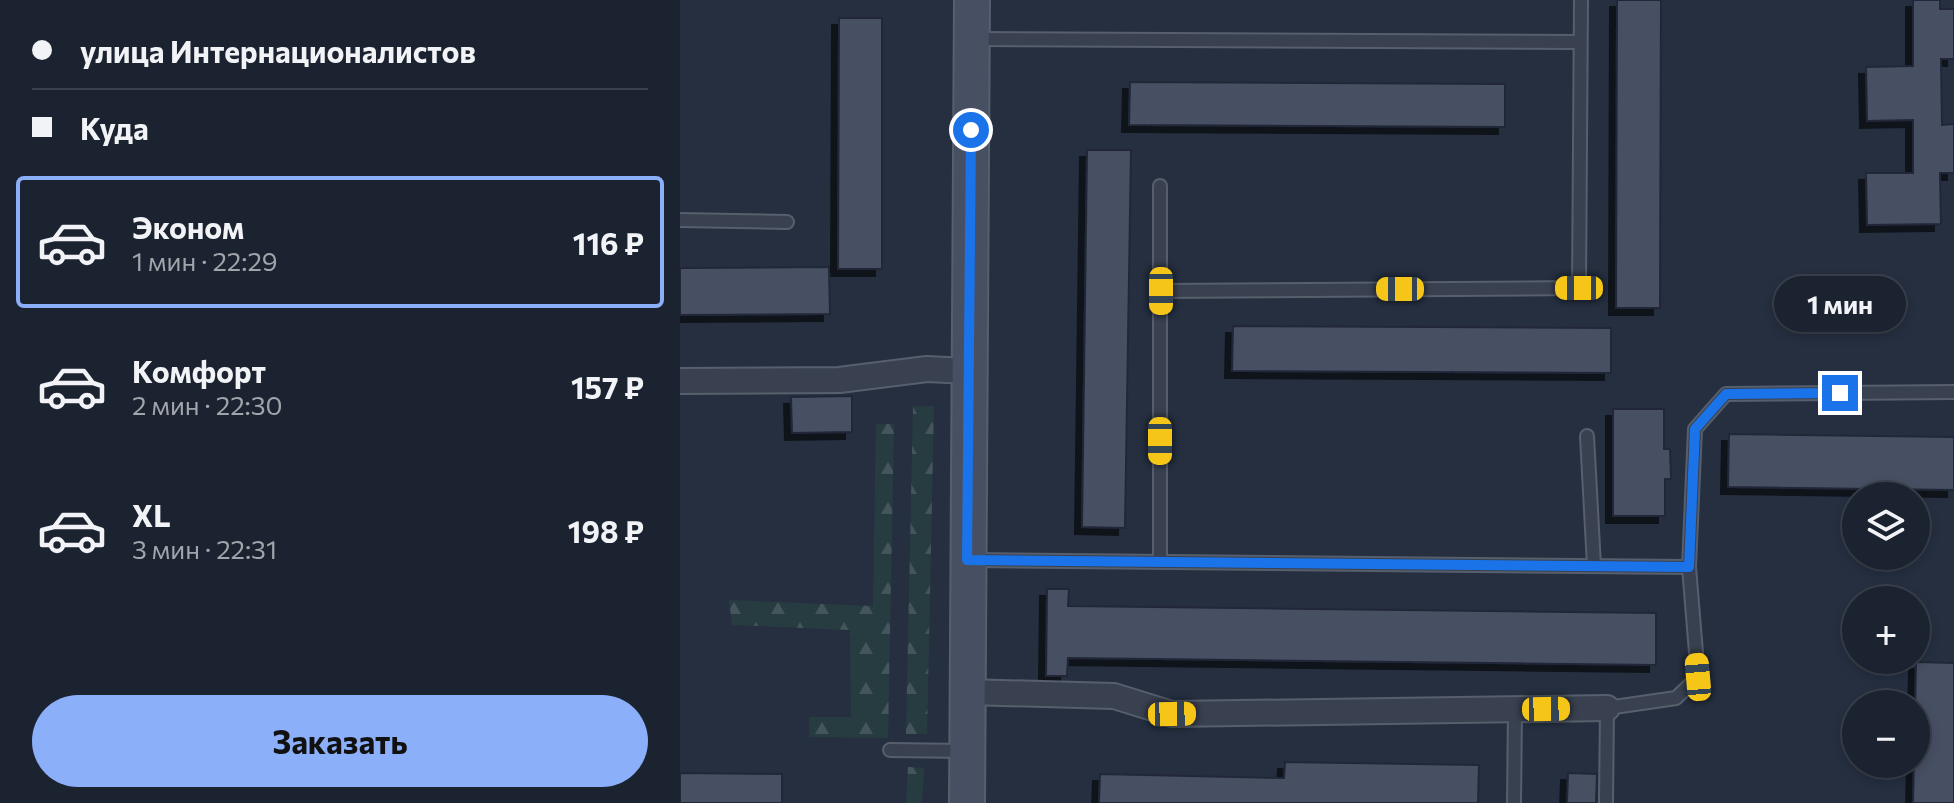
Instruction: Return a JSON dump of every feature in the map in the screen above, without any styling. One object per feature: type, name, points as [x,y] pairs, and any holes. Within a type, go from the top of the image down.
[{"type":"street","points":[[967,803],[972,0]]},
{"type":"street","points":[[680,381],[839,380],[927,369],[968,371]]},
{"type":"street","points":[[967,692],[1114,696],[1172,714],[1607,708]]},
{"type":"lane","points":[[1161,291],[1579,288],[1581,0]]},
{"type":"lane","points":[[972,39],[1580,42]]},
{"type":"lane","points":[[1160,186],[1160,560]]},
{"type":"lane","points":[[680,220],[787,222]]},
{"type":"lane","points":[[1606,803],[1607,708],[1676,698],[1698,677],[1689,567],[1695,429],[1726,394],[1954,392]]},
{"type":"lane","points":[[1587,436],[1594,566]]},
{"type":"lane","points":[[967,560],[1689,567]]},
{"type":"lane","points":[[1514,803],[1515,709]]},
{"type":"lane","points":[[890,750],[967,751]]},
{"type":"green space","points":[[913,406],[934,406],[927,734],[906,734]]},
{"type":"green space","points":[[876,424],[894,424],[888,738],[809,737],[809,717],[851,717],[850,630],[732,625],[729,600],[873,606]]},
{"type":"green space","points":[[908,767],[924,768],[922,803],[906,803]]},
{"type":"building","points":[[1617,0],[1661,0],[1660,308],[1616,308]]},
{"type":"building","points":[[1913,0],[1940,0],[1940,9],[1954,9],[1954,59],[1941,59],[1942,125],[1954,124],[1954,173],[1940,173],[1941,224],[1867,225],[1866,173],[1913,173],[1913,120],[1867,121],[1866,67],[1913,66]]},
{"type":"building","points":[[839,18],[882,18],[882,269],[838,269]]},
{"type":"building","points":[[1130,82],[1505,84],[1505,127],[1129,125]]},
{"type":"building","points":[[1087,150],[1131,150],[1125,528],[1082,527]]},
{"type":"building","points":[[829,267],[830,314],[680,315],[680,268]]},
{"type":"building","points":[[1233,326],[1611,328],[1611,373],[1232,371]]},
{"type":"building","points":[[852,396],[852,432],[792,433],[791,397]]},
{"type":"building","points":[[1613,409],[1664,409],[1664,449],[1670,449],[1671,479],[1665,479],[1665,516],[1613,516]]},
{"type":"building","points":[[1729,434],[1954,437],[1954,490],[1930,490],[1930,482],[1842,482],[1842,489],[1728,487]]},
{"type":"building","points":[[1047,589],[1069,589],[1068,606],[1656,613],[1656,665],[1068,658],[1067,676],[1046,676]]},
{"type":"building","points":[[1930,662],[1954,663],[1954,803],[1913,803],[1914,778],[1930,778],[1930,690],[1915,690],[1916,674],[1930,674]]},
{"type":"building","points":[[1285,762],[1479,765],[1478,803],[1099,803],[1100,774],[1284,778]]},
{"type":"building","points":[[680,773],[782,774],[782,803],[680,803]]},
{"type":"building","points":[[1568,773],[1597,774],[1596,803],[1567,803]]},
{"type":"route","points":[[971,130],[967,560],[1689,567],[1695,429],[1726,394],[1840,393]]}]
